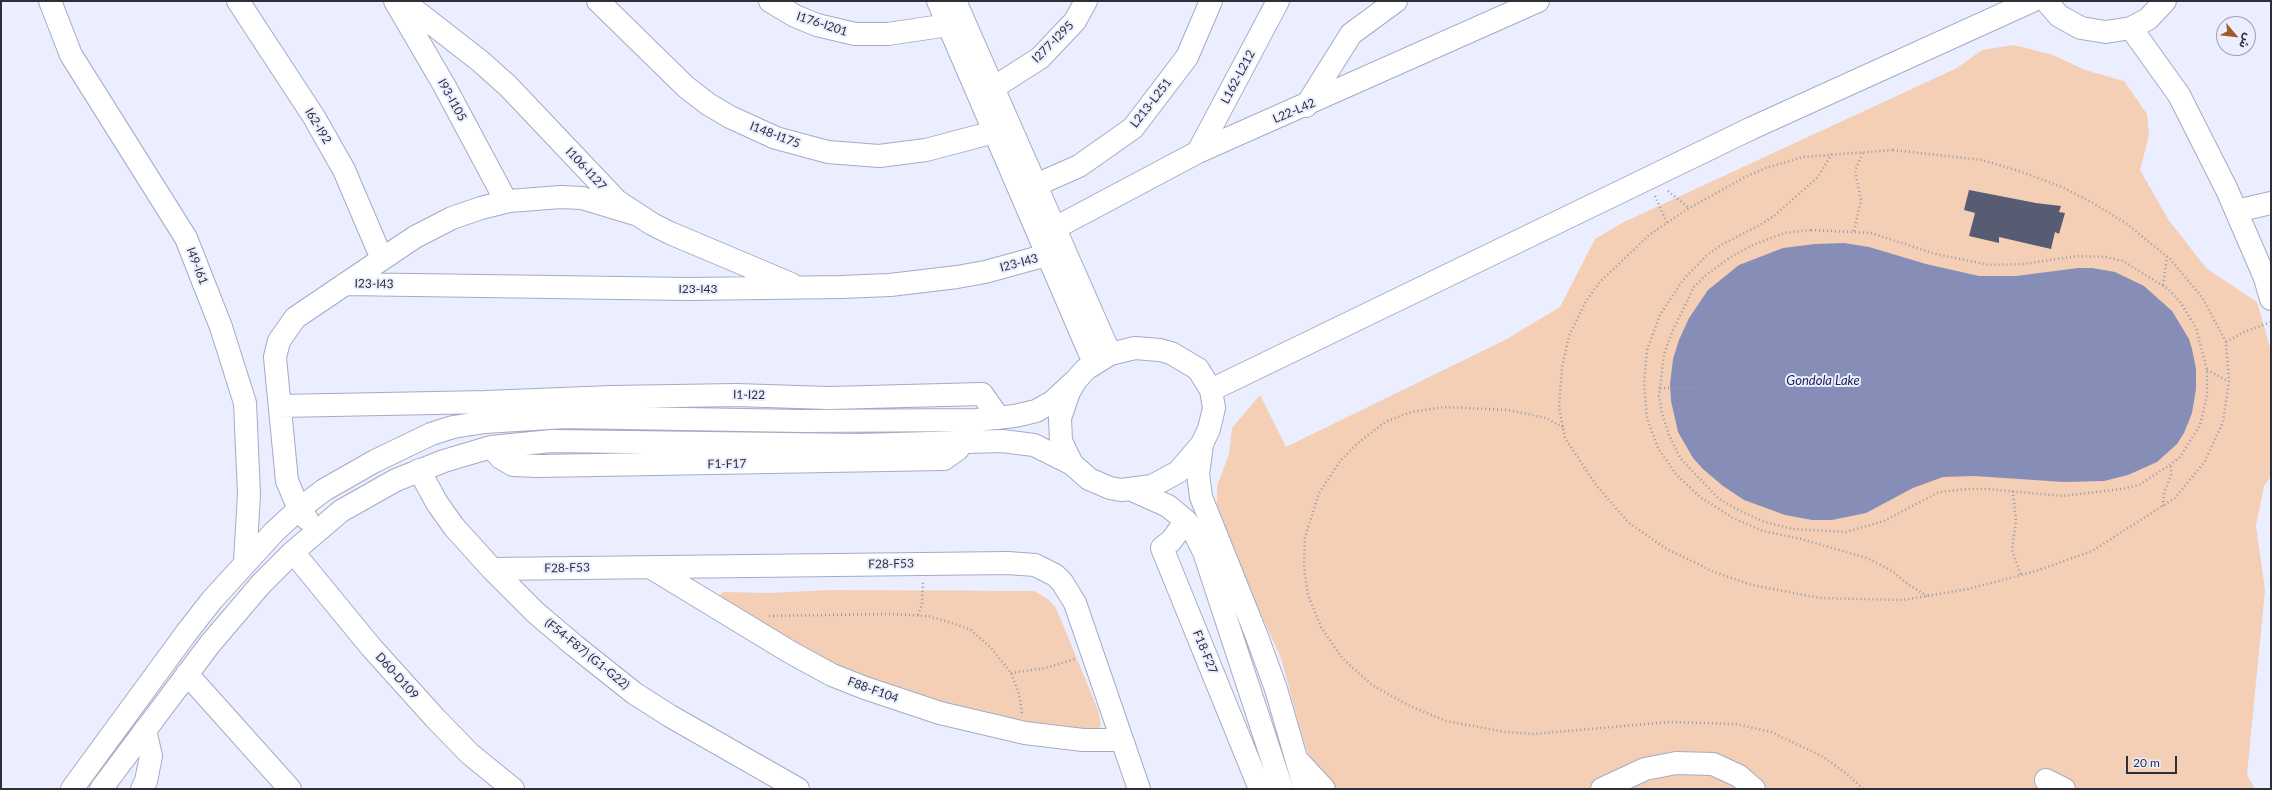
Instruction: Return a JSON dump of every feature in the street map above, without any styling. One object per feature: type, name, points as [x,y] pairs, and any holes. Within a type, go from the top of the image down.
[{"type":"street","name":"I49-I61","points":[[50,1],[71,55],[186,238],[221,327],[245,403],[249,494],[245,562]]},
{"type":"street","name":"I62-I92","points":[[238,1],[314,117],[337,158],[356,197],[382,259]]},
{"type":"street","name":"I93-I105","points":[[395,1],[440,79],[506,201]]},
{"type":"street","name":"I106-I127","points":[[404,1],[480,61],[508,86],[617,201],[635,214],[694,245],[801,288]]},
{"type":"street","name":"I148-I175","points":[[598,1],[666,68],[708,104],[730,117],[782,140],[828,152],[878,156],[926,150],[994,132]]},
{"type":"street","name":"I176-I201","points":[[770,1],[795,16],[817,24],[855,34],[888,34],[948,25]]},
{"type":"street","points":[[938,1],[1047,255],[1102,359]]},
{"type":"street","points":[[955,1],[1055,228],[1102,359]]},
{"type":"street","name":"I277-I295","points":[[993,88],[1040,58],[1075,21],[1086,1]]},
{"type":"street","name":"L213-L251","points":[[1036,185],[1079,166],[1133,128],[1187,57],[1211,1]]},
{"type":"street","name":"L162-L212","points":[[1198,152],[1278,1]]},
{"type":"street","points":[[1306,106],[1351,34],[1396,1]]},
{"type":"street","name":"L22-L42","points":[[1055,228],[1198,152],[1306,106],[1538,1]]},
{"type":"street","points":[[1211,390],[1752,128],[2032,1]]},
{"type":"street","points":[[2046,1],[2059,16],[2081,28],[2106,32],[2131,28],[2148,19],[2166,1]]},
{"type":"street","points":[[2131,28],[2179,95],[2236,211],[2271,298]]},
{"type":"street","points":[[316,531],[299,509],[287,481],[275,357],[278,344],[284,332],[302,311],[415,237],[452,218],[506,201],[555,197],[582,198],[635,214]]},
{"type":"street","points":[[2236,211],[2271,203]]},
{"type":"street","points":[[2248,239],[2271,247]]},
{"type":"street","name":"I23-I43","points":[[345,284],[688,289],[801,288],[890,285],[986,272],[1047,255]]},
{"type":"street","points":[[72,789],[187,632],[245,562],[299,509],[346,476],[431,434],[453,427],[485,422],[543,418],[850,421],[929,421],[999,418],[1036,411],[1052,402],[1102,359],[1135,348],[1160,350],[1171,353],[1198,369],[1211,390],[1214,408],[1212,419],[1202,444],[1198,470],[1200,497],[1256,634],[1276,688],[1305,789]]},
{"type":"street","points":[[1072,464],[1061,442],[1060,418],[1063,405],[1076,380]]},
{"type":"street","name":"I1-I22","points":[[486,402],[612,397],[721,395],[829,398],[982,394],[999,418]]},
{"type":"street","points":[[280,406],[486,402],[543,418]]},
{"type":"street","points":[[101,789],[187,674],[235,614],[293,552],[341,511],[368,495],[419,470],[444,461],[491,447],[559,441],[859,445],[961,442],[1025,443],[1044,449],[1072,464],[1089,479],[1099,484],[1121,490],[1132,490],[1152,486],[1178,472],[1202,444]]},
{"type":"street","name":"(F54-F87) (G1-G22)","points":[[419,470],[437,502],[454,527],[492,569],[536,612],[634,693],[720,746],[798,789]]},
{"type":"street","points":[[1132,490],[1168,506],[1186,521],[1204,552],[1282,789]]},
{"type":"street","name":"F18-F27","points":[[1186,521],[1171,542],[1162,548],[1260,789]]},
{"type":"street","name":"D60-D109","points":[[293,552],[371,647],[435,718],[470,754],[513,789]]},
{"type":"street","name":"F28-F53","points":[[492,569],[1034,564],[1055,575],[1068,590],[1075,603],[1139,789]]},
{"type":"street","name":"F88-F104","points":[[650,568],[747,627],[832,674],[903,701],[980,724],[1025,733],[1083,740],[1122,740]]},
{"type":"street","points":[[187,674],[290,789]]},
{"type":"street","points":[[142,789],[146,781],[150,756],[145,730]]},
{"type":"street","points":[[1298,761],[1324,789]]},
{"type":"street","points":[[1602,789],[1645,769],[1676,763],[1713,764],[1739,776],[1754,789]]},
{"type":"path","points":[[1893,150],[1944,154],[1982,160],[2019,171],[2062,187],[2093,203],[2127,224],[2167,257],[2202,297],[2226,342],[2229,381],[2223,422],[2205,461],[2175,498],[2163,507],[2092,550],[2021,575],[1968,589],[1903,600],[1820,598],[1752,585],[1714,572],[1666,548],[1628,522],[1596,485],[1565,438],[1559,407],[1562,368],[1569,336],[1577,320],[1599,283],[1649,235],[1689,208],[1745,177],[1766,168],[1803,157],[1833,154],[1893,150]]},
{"type":"path","points":[[1854,231],[1858,221],[1861,200],[1854,171],[1863,152]]},
{"type":"path","points":[[1833,154],[1817,178],[1780,211],[1760,226],[1721,245],[1706,256],[1682,280],[1660,315],[1647,350],[1644,383],[1647,418],[1658,448],[1676,474],[1700,497],[1733,518],[1763,530],[1868,558],[1892,571],[1909,585],[1928,596]]},
{"type":"path","points":[[1649,178],[1689,208]]},
{"type":"path","points":[[1649,178],[1667,223]]},
{"type":"path","points":[[1811,230],[1854,231],[1876,234],[1936,254],[1989,265],[2023,264],[2077,256],[2106,257],[2124,261],[2163,285],[2181,304],[2196,328],[2207,370],[2207,395],[2200,425],[2180,457],[2139,485],[2121,489],[2063,496],[2013,491],[1967,489],[1939,492],[1884,521],[1846,532],[1793,529],[1766,522],[1719,499],[1680,458],[1669,435],[1662,413],[1660,388],[1664,354],[1672,332],[1694,287],[1706,275],[1732,256],[1753,245],[1784,233],[1811,230]]},
{"type":"path","points":[[2163,285],[2167,257]]},
{"type":"path","points":[[2226,342],[2244,332],[2271,322]]},
{"type":"path","points":[[2207,370],[2229,381]]},
{"type":"path","points":[[1660,388],[1694,388]]},
{"type":"path","points":[[1563,428],[1546,418],[1508,410],[1444,407],[1411,412],[1385,422],[1358,443],[1340,460],[1319,493],[1305,537],[1304,567],[1308,594],[1321,627],[1342,658],[1372,685],[1410,706],[1446,720],[1499,731],[1533,734],[1669,722],[1736,724],[1771,732],[1822,756],[1847,774],[1863,789]]},
{"type":"path","points":[[2163,507],[2164,492],[2171,475],[2171,464]]},
{"type":"path","points":[[2013,491],[2016,521],[2012,550],[2021,575]]},
{"type":"path","points":[[918,615],[922,604],[924,564]]},
{"type":"path","points":[[762,616],[918,615],[928,616],[970,630],[990,647],[1011,673],[1019,694],[1025,733]]},
{"type":"path","points":[[1011,673],[1046,668],[1092,653]]},
{"type":"shaded area","points":[[2014,45],[2053,55],[2085,70],[2124,81],[2147,114],[2149,135],[2140,170],[2168,219],[2206,268],[2257,302],[2271,351],[2271,476],[2264,486],[2256,526],[2265,590],[2247,775],[2255,789],[1333,789],[1311,762],[1302,736],[1281,658],[1238,564],[1217,511],[1217,486],[1229,454],[1232,428],[1260,395],[1286,447],[1505,340],[1560,307],[1595,239],[1622,223],[1957,68],[1982,50]]},
{"type":"shaded area","points":[[831,590],[1034,591],[1048,599],[1056,608],[1098,710],[1101,726],[1095,731],[1010,722],[857,678],[718,598],[723,592],[770,593]]},
{"type":"water","name":"Gondola Lake","points":[[1844,243],[1869,247],[1926,264],[1979,276],[2016,276],[2078,268],[2092,268],[2115,272],[2144,286],[2172,311],[2189,339],[2192,349],[2196,369],[2196,389],[2192,413],[2184,433],[2177,444],[2157,462],[2128,475],[2104,481],[2064,482],[1974,476],[1943,477],[1913,488],[1866,513],[1832,520],[1812,520],[1785,515],[1744,500],[1723,486],[1703,469],[1693,458],[1678,432],[1671,401],[1670,384],[1673,359],[1679,340],[1689,318],[1708,290],[1739,265],[1783,248],[1815,244]]},
{"type":"building","points":[[1969,190],[2036,203],[2061,206],[2059,212],[2065,213],[2059,234],[2055,232],[2051,249],[1999,237],[1999,243],[1969,236],[1975,213],[1964,210]]}]
